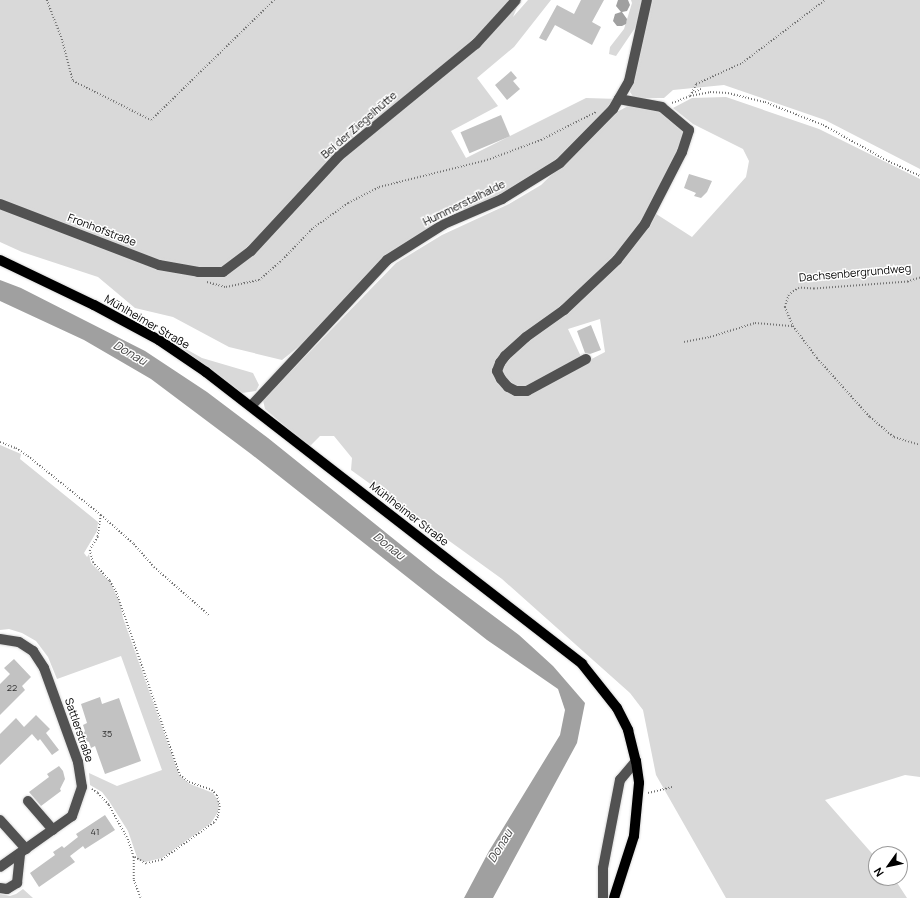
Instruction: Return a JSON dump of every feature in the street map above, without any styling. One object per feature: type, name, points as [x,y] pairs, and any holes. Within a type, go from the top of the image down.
[{"type":"main road","name":"Mühlheimer Straße","points":[[0,260],[94,305],[159,340],[206,372],[582,664],[617,708],[628,730],[636,760],[639,783],[636,800],[634,836],[614,898]]},
{"type":"street","name":"Bei der Ziegelhütte","points":[[198,272],[224,272],[251,251],[339,156],[476,44],[516,0]]},
{"type":"street","name":"Hummerstalhalde","points":[[251,406],[387,260],[444,224],[502,199],[560,163],[613,109],[629,81],[647,0]]},
{"type":"street","points":[[586,359],[527,391],[516,391],[508,387],[501,379],[497,371],[505,356],[526,337],[564,310],[617,260],[645,224],[682,152],[689,130],[662,107],[618,99]]},
{"type":"street","name":"Fronhofstraße","points":[[0,204],[159,264],[198,272]]},
{"type":"street","name":"Sattlerstraße","points":[[0,639],[19,642],[33,651],[44,668],[78,762],[82,787],[72,816],[0,867]]},
{"type":"street","points":[[602,898],[603,868],[620,780],[636,760]]},
{"type":"street","points":[[28,801],[53,830]]},
{"type":"street","points":[[0,820],[23,851],[17,883],[7,889],[0,888]]},
{"type":"path","points":[[47,0],[62,39],[74,81],[151,120],[274,0]]},
{"type":"path","points":[[690,96],[696,84],[742,63],[825,0]]},
{"type":"path","points":[[692,93],[701,90]]},
{"type":"path","points":[[662,107],[690,96],[710,92],[728,93],[765,102],[823,125],[886,160],[920,176]]},
{"type":"path","points":[[206,282],[226,287],[259,280],[280,262],[312,228],[348,203],[380,187],[487,160],[541,140],[599,111]]},
{"type":"path","name":"Dachsenbergrundweg","points":[[920,278],[908,282],[814,289],[799,288],[789,295],[785,306],[793,326],[817,358],[870,417],[894,437],[920,445]]},
{"type":"path","points":[[684,342],[710,337],[755,323],[793,326]]},
{"type":"path","points":[[0,442],[16,448],[28,456],[102,515],[134,544],[154,567],[209,615]]},
{"type":"path","points":[[102,515],[98,537],[90,550],[93,562],[110,581],[116,591],[180,775],[189,782],[212,790],[217,795],[220,806],[218,817],[214,823],[162,860],[146,864],[134,857]]},
{"type":"path","points":[[82,787],[98,793],[108,805],[128,839],[134,857],[134,880],[141,898]]},
{"type":"path","points":[[636,800],[648,792],[672,787]]},
{"type":"shaded area","points":[[0,0],[520,0],[513,17],[528,0],[551,0],[514,47],[477,78],[498,106],[451,131],[466,158],[586,98],[619,99],[560,163],[502,199],[444,224],[387,260],[331,321],[282,360],[229,347],[173,317],[135,308],[98,277],[22,252],[0,242]]},
{"type":"shaded area","points":[[631,0],[642,0],[637,25],[616,56],[609,54],[610,47],[624,29],[632,3]]},
{"type":"shaded area","points":[[650,0],[920,0],[920,169],[825,120],[724,85],[673,90],[664,98],[634,98],[630,92]]},
{"type":"shaded area","points":[[726,97],[819,129],[920,179],[920,777],[905,775],[825,800],[868,849],[868,886],[899,886],[907,898],[726,898],[656,775],[643,710],[630,693],[502,579],[351,470],[352,458],[334,436],[320,436],[309,447],[265,409],[263,400],[396,263],[442,235],[509,204],[541,185],[617,112],[628,106],[645,106],[667,115],[686,134],[650,210],[692,237],[746,177],[749,161],[743,149],[693,124],[673,108],[692,98]],"holes":[[[600,319],[605,352],[584,363],[568,329]]]},
{"type":"shaded area","points":[[175,343],[202,358],[253,373],[259,385],[256,391],[242,393]]},
{"type":"shaded area","points":[[0,445],[21,454],[20,459],[98,522],[97,531],[84,553],[87,557],[89,554],[91,563],[110,582],[120,603],[123,618],[179,775],[190,784],[213,793],[219,802],[218,812],[211,823],[162,858],[145,862],[138,860],[128,831],[109,801],[102,792],[90,785],[89,773],[117,786],[162,770],[121,656],[57,679],[48,657],[36,641],[22,633],[9,629],[0,630]]},
{"type":"shaded area","points":[[23,889],[33,898],[0,898],[0,894],[10,896]]},
{"type":"water","points":[[618,0],[628,0],[630,5],[627,11],[622,12],[627,19],[626,24],[622,26],[617,26],[613,21],[615,14],[621,12],[616,6]]},
{"type":"water","name":"Donau","points":[[0,280],[21,288],[145,351],[207,392],[268,438],[436,573],[519,635],[553,666],[585,703],[577,743],[493,898],[464,898],[489,851],[560,735],[565,710],[558,689],[487,640],[251,454],[151,379],[84,340],[0,301]]},
{"type":"building","points":[[581,0],[604,0],[592,22],[601,27],[592,45],[555,25],[546,41],[539,38],[557,5],[574,14]]},
{"type":"building","points":[[511,71],[517,78],[513,81],[520,89],[507,100],[495,85]]},
{"type":"building","points":[[501,115],[510,136],[469,153],[460,132]]},
{"type":"building","points":[[689,174],[712,181],[707,192],[701,198],[694,196],[696,193],[684,188]]},
{"type":"building","points":[[591,325],[601,350],[590,354],[585,353],[577,331]]},
{"type":"building","points":[[14,659],[31,677],[22,686],[25,690],[0,715],[0,684],[10,674],[4,668]]},
{"type":"building","points":[[100,697],[102,704],[119,698],[141,761],[105,774],[95,746],[91,748],[89,742],[84,740],[82,736],[85,731],[83,725],[87,723],[81,704]]},
{"type":"building","points":[[36,715],[50,729],[46,733],[59,750],[52,755],[40,739],[38,741],[32,734],[0,765],[0,734],[16,718],[24,727]]},
{"type":"building","points":[[59,766],[63,771],[65,779],[60,789],[61,791],[41,806],[29,792],[49,777],[47,774]]},
{"type":"building","points":[[105,815],[115,830],[85,849],[83,846],[70,856],[75,862],[39,887],[30,873],[55,855],[53,852],[62,846],[64,848],[78,837],[76,834]]}]
